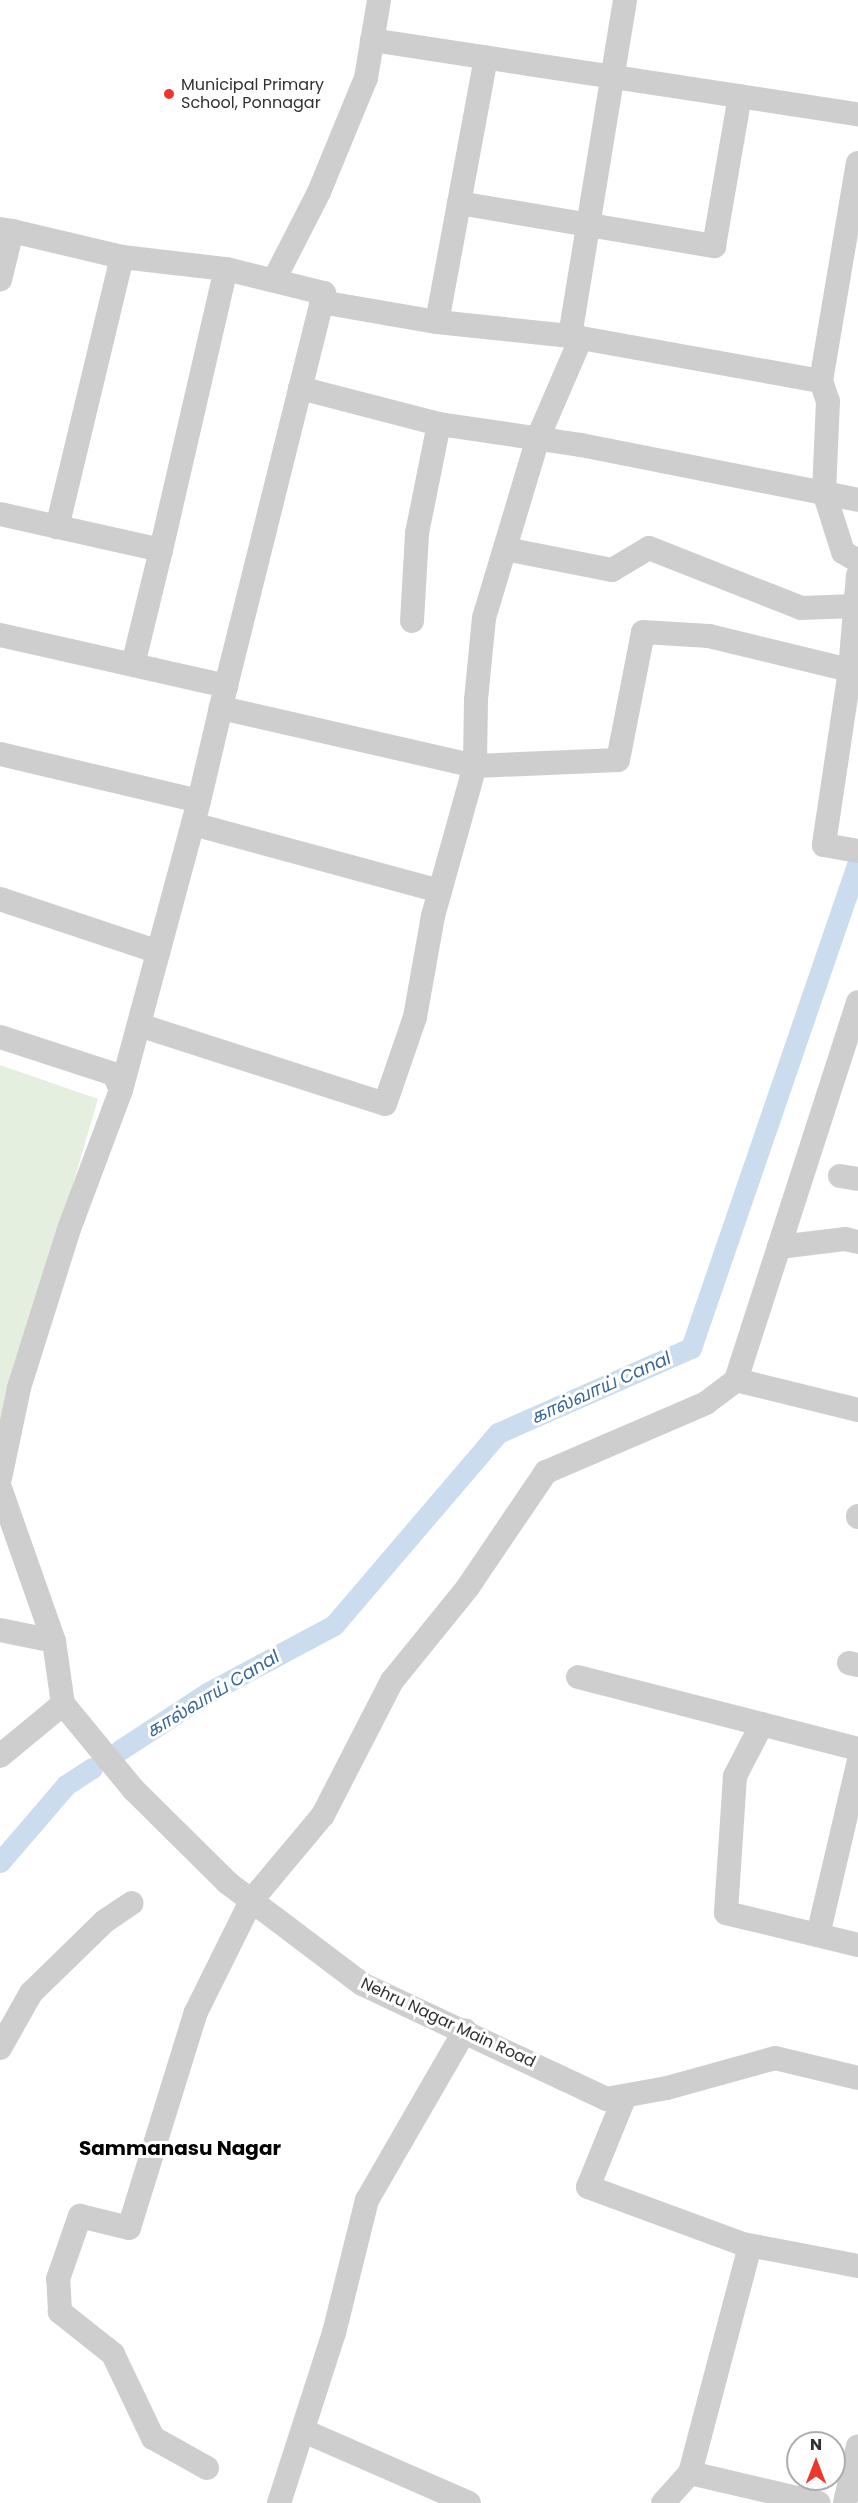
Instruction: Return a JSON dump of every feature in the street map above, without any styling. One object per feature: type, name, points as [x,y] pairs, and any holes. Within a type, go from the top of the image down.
[{"type":"street","points":[[274,280],[319,192],[362,88],[379,0]]},
{"type":"street","points":[[139,1025],[385,1104],[415,1017],[440,891],[475,766],[476,700],[484,618],[538,438],[576,337],[588,225],[625,0]]},
{"type":"street","points":[[372,40],[858,114]]},
{"type":"street","points":[[437,322],[486,57]]},
{"type":"street","points":[[459,203],[714,246],[740,96]]},
{"type":"street","points":[[858,164],[821,381],[828,401],[824,492],[843,552],[858,561]]},
{"type":"street","points":[[0,280],[6,230],[122,257],[226,269],[324,292],[199,801],[139,1025],[121,1090],[69,1230],[19,1388],[0,1478]]},
{"type":"street","points":[[57,527],[122,257]]},
{"type":"street","points":[[133,665],[226,269]]},
{"type":"street","points":[[321,302],[437,322],[576,337],[821,381]]},
{"type":"street","points":[[300,388],[439,423],[538,438],[858,500]]},
{"type":"street","points":[[412,621],[417,533],[439,423]]},
{"type":"street","points":[[0,514],[161,550]]},
{"type":"street","points":[[505,549],[612,570],[649,548],[801,608],[855,606]]},
{"type":"street","points":[[858,575],[850,670],[824,844],[858,851]]},
{"type":"street","points":[[0,636],[133,665],[223,697],[475,766],[618,760],[643,632],[708,636],[850,670]]},
{"type":"street","points":[[0,754],[199,801]]},
{"type":"street","points":[[193,824],[440,891]]},
{"type":"street","points":[[0,899],[158,952]]},
{"type":"street","points":[[207,2468],[153,2438],[113,2354],[60,2312],[58,2278],[80,2216],[129,2228],[196,2013],[251,1901],[323,1815],[392,1681],[468,1587],[546,1472],[706,1403],[736,1380],[858,1002]]},
{"type":"street","points":[[0,1037],[114,1074],[121,1090]]},
{"type":"street","points":[[779,1247],[845,1239],[858,1242]]},
{"type":"street","points":[[736,1380],[858,1410]]},
{"type":"street","points":[[0,1488],[54,1641],[63,1704],[0,1756]]},
{"type":"street","points":[[0,1630],[54,1641]]},
{"type":"street","points":[[578,1677],[858,1749]]},
{"type":"street","name":"Nehru Nagar Main Road","points":[[63,1704],[134,1790],[228,1883],[362,1984],[465,2030],[606,2099],[775,2058],[858,2078]]},
{"type":"street","points":[[762,1724],[735,1776],[726,1913],[858,1945]]},
{"type":"street","points":[[818,1935],[858,1764]]},
{"type":"street","points":[[0,2048],[31,1993],[105,1921],[132,1903]]},
{"type":"street","points":[[279,2503],[334,2333],[367,2200],[465,2030]]},
{"type":"street","points":[[625,2096],[588,2187],[750,2246],[858,2266]]},
{"type":"street","points":[[663,2503],[690,2473],[750,2246]]},
{"type":"street","points":[[304,2431],[469,2503]]},
{"type":"street","points":[[845,2503],[858,2446]]},
{"type":"street","points":[[690,2473],[819,2503]]},
{"type":"green space","points":[[0,1065],[98,1099],[0,1433]]},
{"type":"waterway","name":"கால்வாய் Canal","points":[[120,1750],[209,1692],[334,1625],[498,1433],[691,1348],[858,862]]},
{"type":"waterway","name":"கால்வாய் Canal","points":[[0,1862],[66,1785],[92,1768]]},
{"type":"place","name":"Municipal Primary School, Ponnagar","points":[[169,94]]},
{"type":"district","name":"Sammanasu Nagar","points":[[180,2148]]}]
